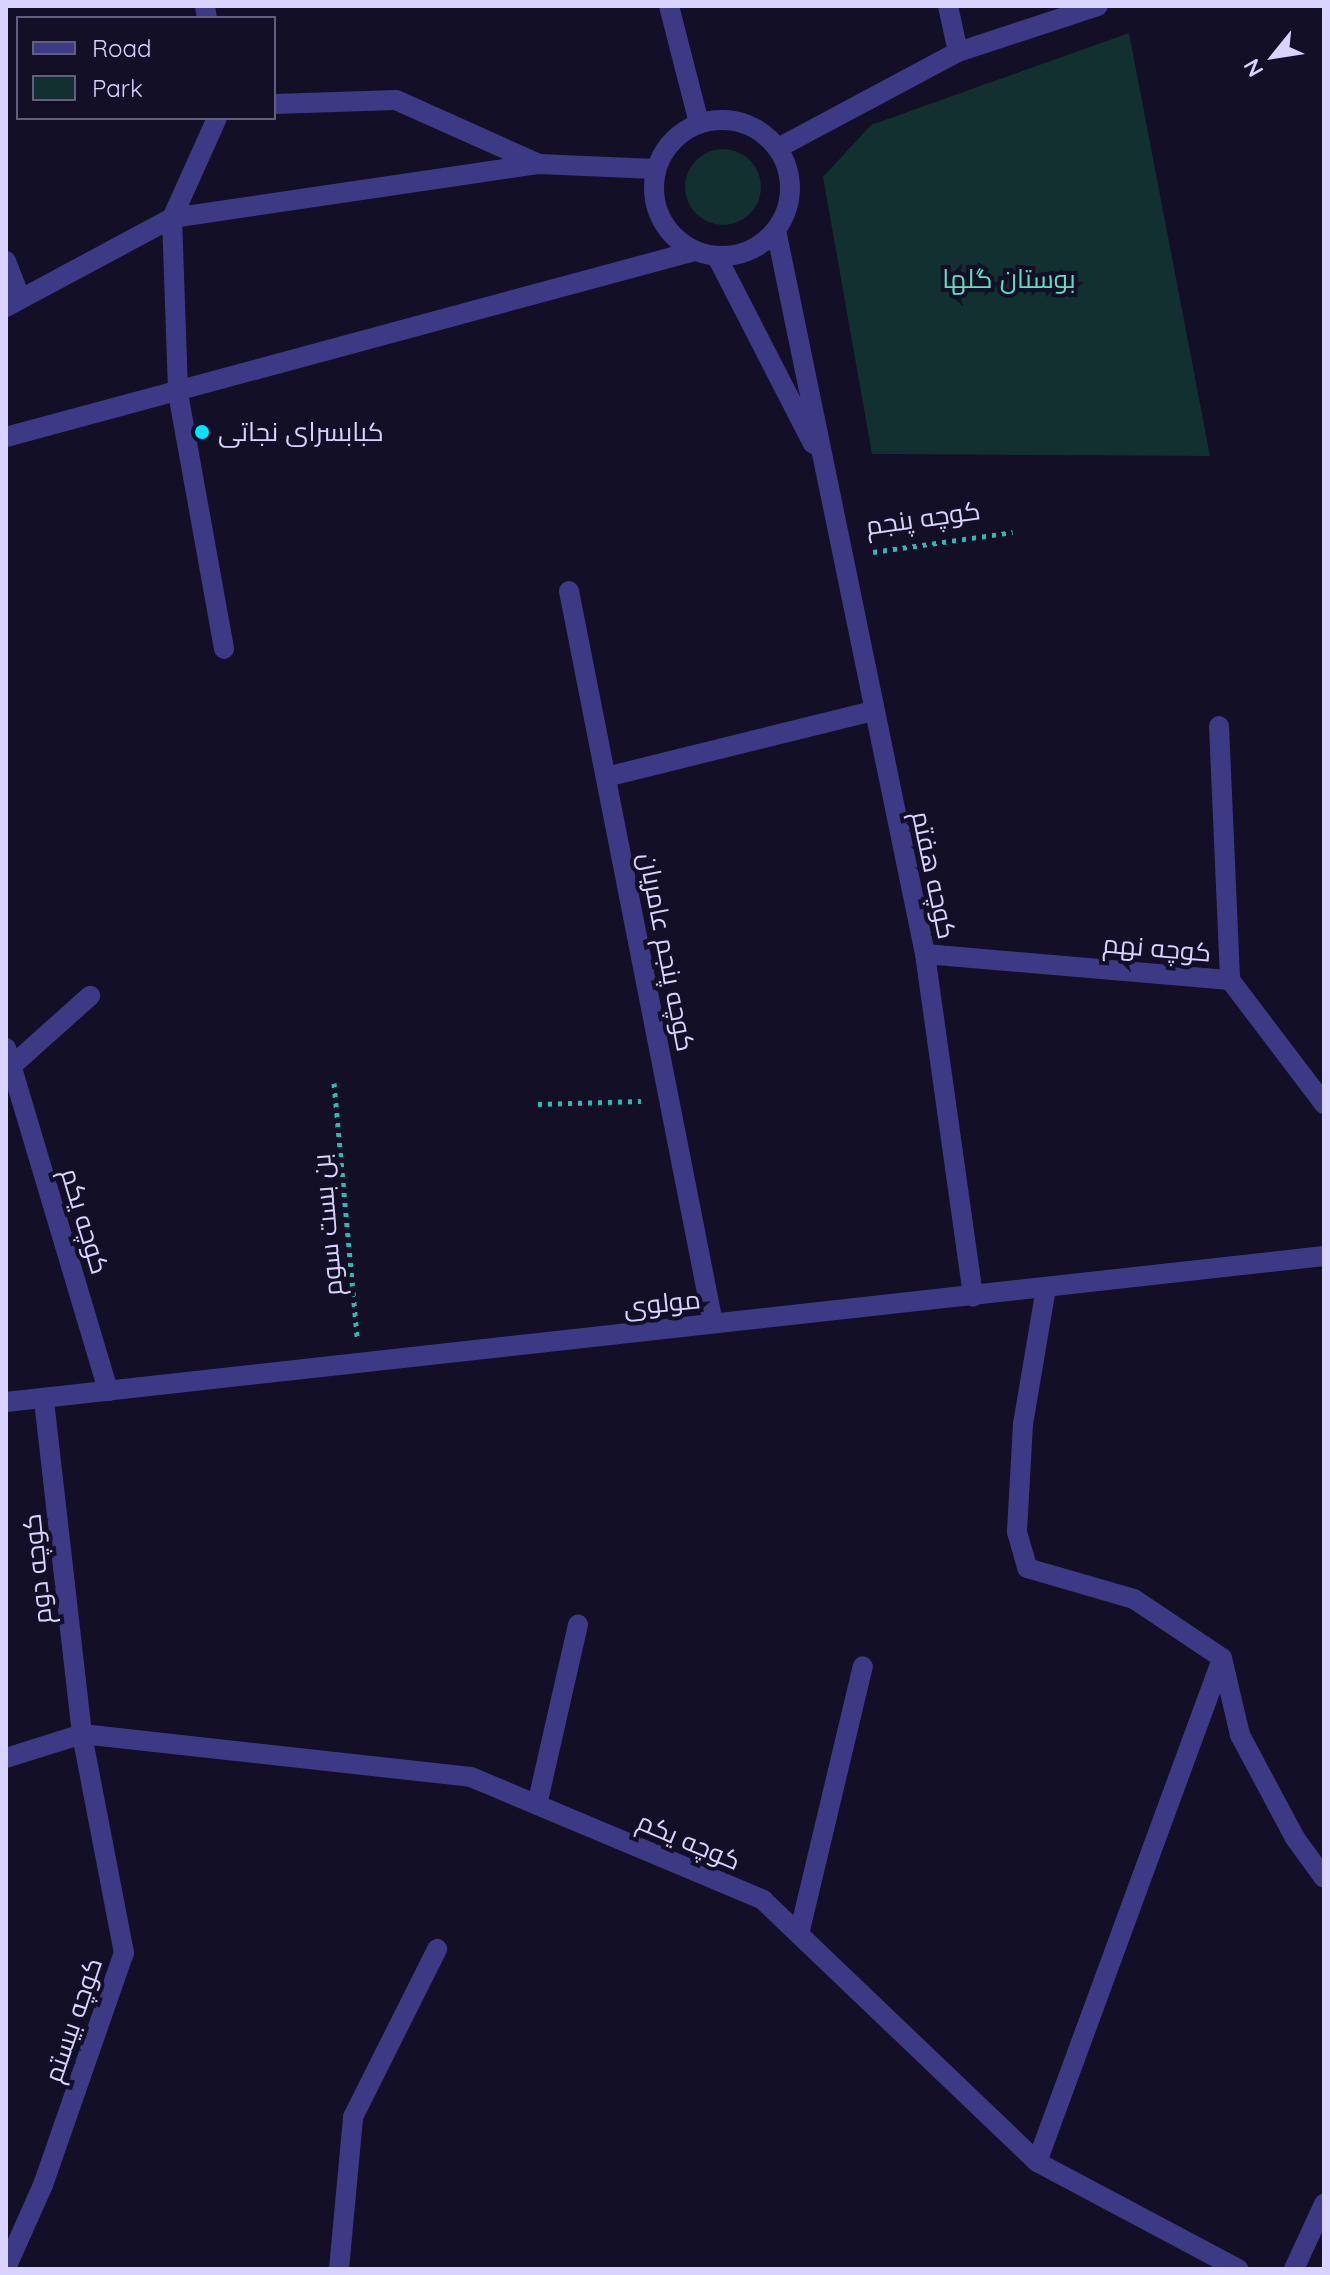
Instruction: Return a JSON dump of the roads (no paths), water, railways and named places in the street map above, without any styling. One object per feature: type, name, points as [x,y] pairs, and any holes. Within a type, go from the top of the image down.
[{"type":"street","points":[[669,6],[699,123]]},
{"type":"street","points":[[948,6],[958,52]]},
{"type":"street","points":[[778,148],[958,52],[1098,6]]},
{"type":"street","points":[[276,104],[396,100],[539,164]]},
{"type":"street","points":[[216,120],[172,218],[178,393],[224,649]]},
{"type":"street","points":[[743,122],[778,148],[790,190],[776,230],[740,254],[717,257],[695,251],[665,226],[656,208],[655,169],[672,141],[699,123],[743,122]]},
{"type":"street","points":[[6,261],[13,302],[172,218],[539,164],[655,169]]},
{"type":"street","name":"کوچه هفتم","points":[[776,230],[826,468],[840,556],[925,954],[973,1297]]},
{"type":"street","points":[[6,437],[695,251]]},
{"type":"street","points":[[717,257],[826,468]]},
{"type":"street","name":"کوچه پنجم عامریان","points":[[569,591],[713,1323]]},
{"type":"street","points":[[606,777],[873,711]]},
{"type":"street","points":[[1219,726],[1230,980]]},
{"type":"street","name":"کوچه نهم","points":[[925,954],[1230,980],[1324,1104]]},
{"type":"street","points":[[8,1062],[90,996]]},
{"type":"street","name":"کوچه یکم","points":[[8,1062],[108,1391]]},
{"type":"street","name":"مولوی","points":[[6,1402],[1324,1256]]},
{"type":"street","points":[[1046,1288],[1023,1424],[1017,1532],[1027,1568],[1134,1599],[1222,1658],[1240,1735],[1295,1838],[1324,1878]]},
{"type":"street","name":"کوچه دوم","points":[[44,1398],[82,1734]]},
{"type":"street","points":[[537,1805],[578,1625]]},
{"type":"street","points":[[1037,2162],[1222,1658]]},
{"type":"street","points":[[800,1930],[863,1666]]},
{"type":"street","name":"کوچه یکم","points":[[6,1758],[82,1734],[471,1777],[763,1900],[800,1930],[1037,2162],[1238,2269]]},
{"type":"street","name":"کوچه بیستم","points":[[6,2268],[43,2185],[124,1953],[82,1734]]},
{"type":"street","points":[[339,2269],[353,2117],[437,1949]]},
{"type":"street","points":[[1294,2269],[1324,2204]]},
{"type":"place","name":"کبابسرای نجاتی","points":[[202,432]]},
{"type":"park label","name":"بوستان گلها","points":[[1009,279]]}]
